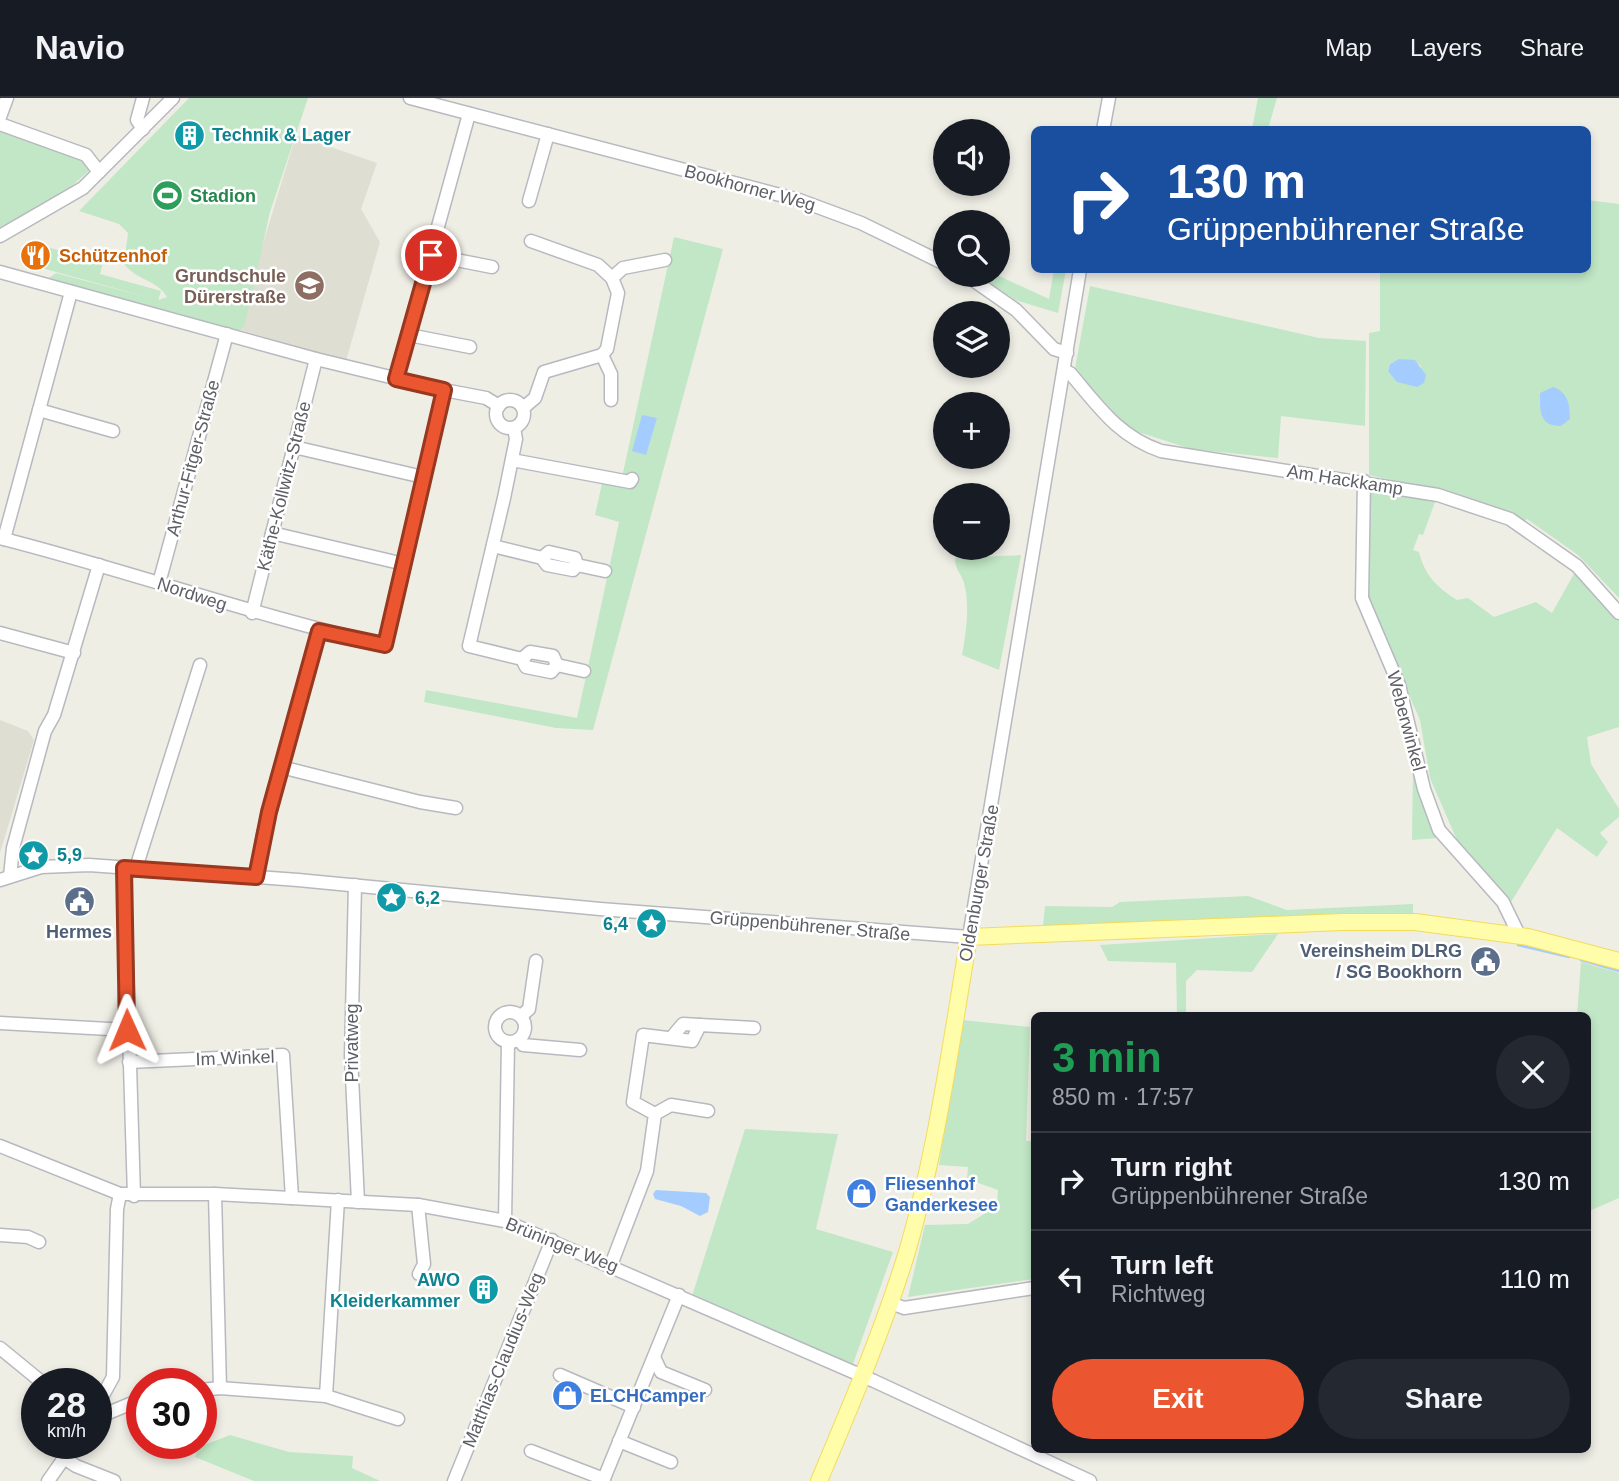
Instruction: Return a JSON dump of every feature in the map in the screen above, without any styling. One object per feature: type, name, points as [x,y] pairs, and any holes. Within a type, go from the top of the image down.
[{"type":"main road","name":"Grüppenbührener Straße","points":[[970,937],[1342,922],[1415,922],[1519,935],[1619,961]]},
{"type":"main road","name":"Oldenburger Straße","points":[[820,1481],[891,1303],[920,1202],[970,937]]},
{"type":"street","points":[[0,117],[7,98]]},
{"type":"street","points":[[143,98],[137,120],[143,129]]},
{"type":"street","points":[[0,236],[69,198],[173,98]]},
{"type":"street","name":"Bookhorner Weg","points":[[410,98],[799,200],[861,223],[933,258]]},
{"type":"street","points":[[1104,126],[1109,98]]},
{"type":"street","points":[[396,379],[469,114]]},
{"type":"street","points":[[0,124],[86,155],[99,172]]},
{"type":"street","points":[[529,201],[548,134]]},
{"type":"street","points":[[499,406],[498,420],[505,427],[514,428],[522,422],[523,408],[535,398],[544,372],[602,355],[607,349],[618,293],[612,278],[598,265],[531,241]]},
{"type":"street","points":[[431,255],[492,267]]},
{"type":"street","points":[[612,278],[623,268],[665,260]]},
{"type":"street","points":[[0,272],[316,359],[486,398],[499,406]]},
{"type":"street","name":"Oldenburger Straße","points":[[970,937],[1080,273]]},
{"type":"street","points":[[983,287],[1017,310],[1054,349],[1068,353]]},
{"type":"street","points":[[2,539],[71,292]]},
{"type":"street","name":"Arthur-Fitger-Straße","points":[[159,583],[227,334]]},
{"type":"street","points":[[409,335],[470,347]]},
{"type":"street","points":[[602,355],[611,374],[611,400]]},
{"type":"street","name":"Käthe-Kollwitz-Straße","points":[[252,613],[316,359]]},
{"type":"street","name":"Am Hackkamp","points":[[1064,371],[1070,373],[1124,434],[1136,442],[1188,457],[1364,481],[1437,495],[1510,519],[1577,566],[1619,613]]},
{"type":"street","points":[[272,533],[404,564],[444,390]]},
{"type":"street","points":[[499,406],[509,400],[523,408]]},
{"type":"street","points":[[39,410],[113,431]]},
{"type":"street","points":[[514,428],[512,460],[469,646],[522,659],[526,667],[551,672],[557,665],[584,671]]},
{"type":"street","points":[[294,447],[423,477]]},
{"type":"street","points":[[512,460],[630,482],[632,479]]},
{"type":"street","name":"Weberwinkel","points":[[1364,481],[1362,598],[1399,685],[1424,789],[1439,830],[1503,902],[1519,935]]},
{"type":"street","name":"Nordweg","points":[[2,539],[99,565],[252,613],[385,645],[404,564]]},
{"type":"street","points":[[493,546],[542,558],[547,565],[573,570],[577,565],[605,571]]},
{"type":"street","points":[[5,878],[45,731],[54,715],[99,565]]},
{"type":"street","points":[[256,877],[281,766],[319,631]]},
{"type":"street","points":[[0,633],[74,653]]},
{"type":"street","points":[[112,1379],[117,1209],[127,1195],[130,868],[200,665]]},
{"type":"street","points":[[281,766],[456,808]]},
{"type":"street","name":"Grüppenbührener Straße","points":[[5,878],[64,865],[130,868],[355,885],[589,908],[970,937]]},
{"type":"street","name":"Privatweg","points":[[355,885],[351,1066],[358,1202]]},
{"type":"street","points":[[521,1017],[529,1009],[536,961]]},
{"type":"street","points":[[521,1017],[508,1012],[496,1020],[496,1034],[523,1045],[580,1050]]},
{"type":"street","points":[[505,1221],[514,1041],[525,1029],[521,1017]]},
{"type":"street","points":[[0,1023],[127,1030]]},
{"type":"street","points":[[655,1114],[633,1102],[643,1035],[672,1037],[683,1024],[754,1028]]},
{"type":"street","name":"Im Winkel","points":[[129,1062],[283,1055],[292,1198]]},
{"type":"street","points":[[655,1114],[671,1105],[708,1111]]},
{"type":"street","points":[[611,1265],[646,1171],[655,1114]]},
{"type":"street","name":"Brüninger Weg","points":[[0,1146],[127,1195],[215,1194],[418,1205],[505,1221],[679,1295],[1090,1481]]},
{"type":"street","points":[[215,1194],[220,1388]]},
{"type":"street","points":[[326,1396],[338,1200]]},
{"type":"street","points":[[418,1205],[425,1264],[419,1273]]},
{"type":"street","points":[[0,1234],[28,1237],[39,1242]]},
{"type":"street","name":"Matthias-Claudius-Weg","points":[[454,1481],[552,1240]]},
{"type":"street","points":[[891,1303],[904,1308],[1031,1288]]},
{"type":"street","points":[[531,1451],[604,1480],[679,1295]]},
{"type":"street","points":[[0,1348],[24,1368]]},
{"type":"street","points":[[654,1357],[661,1372]]},
{"type":"street","points":[[647,1377],[661,1372],[705,1390]]},
{"type":"street","points":[[559,1375],[634,1407]]},
{"type":"street","points":[[217,1388],[326,1396],[398,1419]]},
{"type":"street","points":[[619,1441],[671,1462]]},
{"type":"street","points":[[48,1481],[63,1459]]},
{"type":"street","points":[[66,1459],[114,1481]]},
{"type":"shaded area","name":"Grundschule Dürerstraße","points":[[296,135],[377,163],[361,209],[380,242],[346,361],[237,329]]},
{"type":"shaded area","points":[[0,720],[28,731],[34,740],[0,853]]},
{"type":"green space","points":[[189,98],[308,98],[270,212],[245,324],[238,333],[49,278],[56,273],[158,300],[167,297],[124,264],[128,233],[119,224],[79,211]]},
{"type":"green space","points":[[1258,98],[1277,98],[1269,126],[1253,126]]},
{"type":"green space","points":[[4,130],[85,156],[93,167],[63,194],[0,227],[0,132]]},
{"type":"green space","points":[[1591,200],[1619,204],[1619,598],[1578,555],[1527,519],[1523,521],[1439,491],[1369,475],[1369,333],[1380,331],[1380,273],[1591,273]],"holes":[[[1399,359],[1415,361],[1421,366],[1417,387],[1405,383],[1388,370],[1390,364]]]},
{"type":"green space","points":[[674,237],[723,249],[593,730],[556,728],[424,702],[426,690],[577,718],[619,522],[595,515],[603,479],[621,482]]},
{"type":"green space","points":[[44,246],[103,263],[100,274],[161,291],[158,300],[38,267]]},
{"type":"green space","points":[[1053,273],[1065,273],[1058,313],[1015,300],[996,287],[1010,287],[1010,281],[1049,299]]},
{"type":"green space","points":[[1090,286],[1319,338],[1366,341],[1365,426],[1281,416],[1278,458],[1191,449],[1129,429],[1075,369]]},
{"type":"green space","points":[[1370,489],[1436,499],[1423,535],[1419,534],[1413,550],[1419,552],[1433,580],[1457,600],[1468,598],[1494,617],[1536,602],[1552,613],[1575,572],[1619,620],[1619,727],[1587,737],[1591,764],[1619,809],[1619,817],[1600,833],[1608,842],[1597,857],[1557,828],[1511,902],[1493,887],[1460,847],[1430,778],[1420,720],[1366,596]]},
{"type":"green space","points":[[1021,555],[999,670],[962,655],[967,600],[955,560],[1010,560],[1010,556]]},
{"type":"green space","points":[[1413,762],[1426,816],[1438,838],[1412,840]]},
{"type":"green space","points":[[1248,896],[1287,910],[1413,904],[1413,915],[1043,926],[1045,906],[1112,907],[1120,902]]},
{"type":"green space","points":[[1278,934],[1252,972],[1197,970],[1186,981],[1186,1012],[1177,1012],[1176,963],[1108,961],[1100,945]]},
{"type":"green space","points":[[1581,962],[1619,973],[1619,1198],[1591,1210],[1591,1012],[1577,1012]]},
{"type":"green space","points":[[962,1020],[1030,1027],[1026,1141],[1031,1141],[1031,1279],[908,1297],[925,1225],[968,1224],[997,1206],[998,1190],[967,1179],[968,1167],[939,1165]]},
{"type":"green space","points":[[745,1129],[838,1134],[816,1229],[893,1252],[853,1364],[769,1332],[692,1296]]},
{"type":"green space","points":[[230,1435],[289,1452],[353,1456],[352,1468],[380,1481],[254,1481],[200,1459],[217,1459],[217,1440]]},
{"type":"water","points":[[1399,359],[1415,360],[1426,375],[1424,383],[1417,387],[1397,382],[1388,371],[1390,364]]},
{"type":"water","points":[[1553,387],[1562,392],[1569,404],[1570,419],[1561,426],[1548,423],[1542,416],[1540,393]]},
{"type":"water","points":[[642,415],[657,418],[646,455],[632,451]]},
{"type":"water","points":[[656,1190],[706,1193],[710,1197],[708,1212],[700,1216],[681,1206],[655,1199],[653,1194]]},
{"type":"waterway","points":[[1518,945],[1569,957]]},
{"type":"waterway","points":[[1581,960],[1619,971]]},
{"type":"place","name":"Technik & Lager","points":[[189,135]]},
{"type":"place","name":"Stadion","points":[[167,196]]},
{"type":"place","name":"Schützenhof","points":[[36,256]]},
{"type":"place","name":"Grundschule Dürerstraße","points":[[309,286]]},
{"type":"place","name":"5,9","points":[[34,855]]},
{"type":"place","name":"6,2","points":[[392,898]]},
{"type":"place","name":"Hermes","points":[[79,901]]},
{"type":"place","name":"6,4","points":[[651,924]]},
{"type":"place","name":"Vereinsheim DLRG / SG Bookhorn","points":[[1485,961]]},
{"type":"place","name":"Fliesenhof Ganderkesee","points":[[862,1194]]},
{"type":"place","name":"AWO Kleiderkammer","points":[[483,1290]]},
{"type":"place","name":"ELCHCamper","points":[[567,1396]]},
{"type":"route","points":[[127,1030],[124,868],[256,877],[269,812],[319,631],[385,645],[444,390],[396,379],[431,255]]}]
